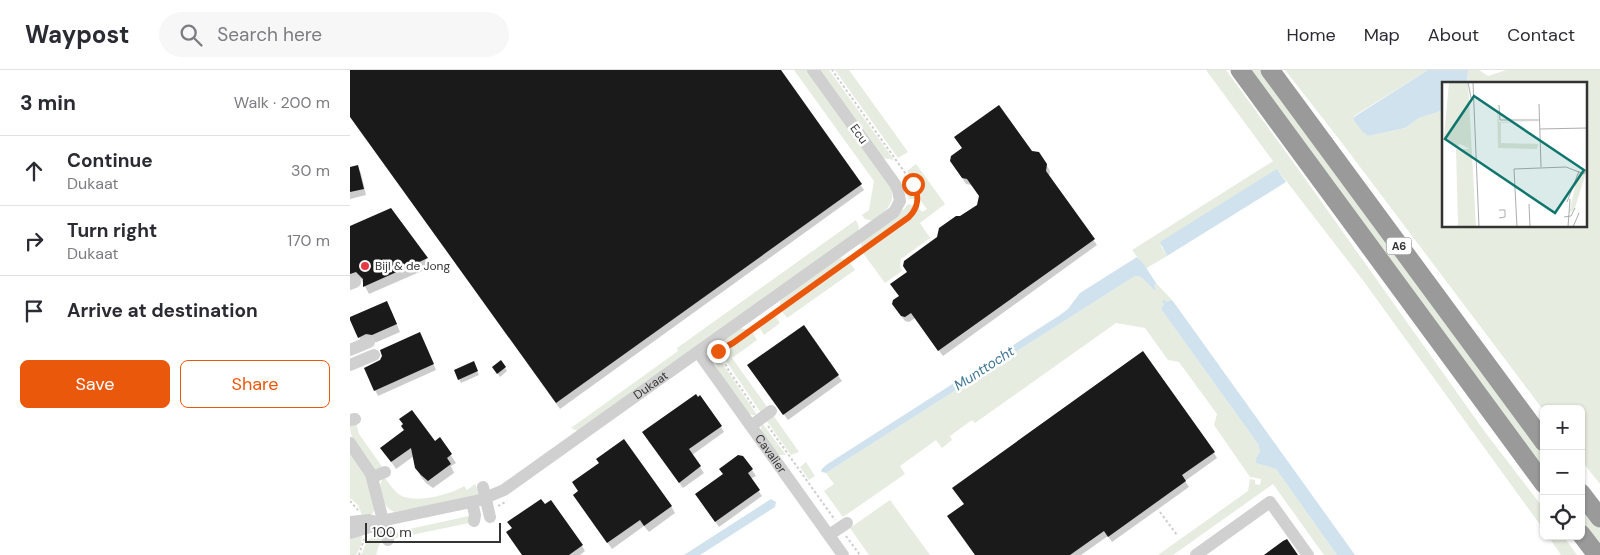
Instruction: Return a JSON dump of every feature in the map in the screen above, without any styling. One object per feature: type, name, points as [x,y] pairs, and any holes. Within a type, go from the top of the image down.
[{"type":"highway","name":"A6","points":[[1240,70],[1540,479]]},
{"type":"highway","name":"A6","points":[[1270,70],[1540,436]]},
{"type":"highway","points":[[1585,485],[1600,502]]},
{"type":"highway","points":[[1583,495],[1600,518]]},
{"type":"highway","points":[[1582,540],[1590,555]]},
{"type":"highway","points":[[1584,540],[1597,555]]},
{"type":"street","name":"Ecu","points":[[813,70],[895,184],[900,201]]},
{"type":"street","name":"Dukaat","points":[[355,518],[380,521],[472,502],[484,493],[509,487],[565,440],[698,352],[888,216],[898,207],[900,201]]},
{"type":"street","points":[[350,350],[369,342]]},
{"type":"street","name":"Cavalier","points":[[698,352],[843,555]]},
{"type":"street","points":[[350,365],[374,355]]},
{"type":"street","points":[[751,426],[766,415]]},
{"type":"street","points":[[350,443],[373,477],[380,521],[388,540]]},
{"type":"street","points":[[373,477],[385,472]]},
{"type":"street","points":[[484,493],[490,517]]},
{"type":"street","points":[[472,502],[475,515],[474,521]]},
{"type":"street","points":[[1196,555],[1270,502],[1308,555]]},
{"type":"street","name":"Dukaat","points":[[350,533],[370,527],[380,521]]},
{"type":"street","points":[[829,535],[844,525]]},
{"type":"path","name":"Ecu","points":[[766,415],[729,371],[718,351],[733,343],[909,217],[916,207],[918,199],[913,184],[832,70]]},
{"type":"path","points":[[766,415],[844,525],[860,555]]},
{"type":"path","points":[[350,501],[356,506],[355,518]]},
{"type":"path","points":[[1160,512],[1176,535]]},
{"type":"path","points":[[359,555],[363,546],[364,536]]},
{"type":"shaded area","points":[[794,70],[807,70],[892,190],[890,204],[873,221],[865,219],[862,215],[869,210],[874,181]]},
{"type":"shaded area","points":[[819,70],[829,70],[894,160],[883,158]]},
{"type":"shaded area","points":[[835,70],[849,70],[908,152],[898,158]]},
{"type":"shaded area","points":[[1206,70],[1226,70],[1485,432],[1540,504],[1540,524],[1362,279],[1277,169],[1161,246],[1167,256],[1145,269],[1132,250],[1273,161]]},
{"type":"shaded area","points":[[1247,70],[1262,70],[1540,448],[1540,468]]},
{"type":"shaded area","points":[[1285,70],[1428,70],[1354,116],[1353,119],[1368,136],[1405,128],[1419,118],[1442,111],[1442,228],[1588,228],[1588,82],[1467,82],[1468,70],[1479,70],[1488,76],[1506,70],[1600,70],[1600,484],[1585,465],[1585,405],[1540,406]]},
{"type":"shaded area","points":[[916,164],[945,204],[920,223],[930,238],[901,259],[900,267],[902,271],[885,283],[863,253],[912,218],[918,207],[922,212],[927,209],[920,200],[917,186],[907,171]]},
{"type":"shaded area","points":[[904,174],[914,188],[916,199],[909,199],[902,184]]},
{"type":"shaded area","points":[[908,204],[914,206],[907,216],[862,249],[861,243],[864,239]]},
{"type":"shaded area","points":[[856,220],[859,227],[858,231],[578,431],[571,428],[678,351],[677,348]]},
{"type":"shaded area","points":[[841,258],[846,260],[780,307],[780,301],[835,259]]},
{"type":"shaded area","points":[[850,263],[855,270],[787,318],[782,311]]},
{"type":"shaded area","points":[[1135,276],[1141,277],[1152,288],[1156,283],[1172,300],[1164,304],[1161,309],[1258,444],[1260,451],[1256,458],[1257,463],[1276,469],[1337,555],[1324,555],[1273,484],[1173,555],[1158,555],[1248,491],[1250,479],[1255,480],[1255,484],[1260,485],[1261,479],[1250,477],[1214,425],[1217,414],[1179,362],[1168,360],[1145,328],[1116,323],[975,423],[972,420],[950,436],[952,440],[942,448],[936,440],[900,466],[905,474],[843,517],[824,491],[834,484],[826,473]]},
{"type":"shaded area","points":[[775,316],[780,323],[764,335],[759,327]]},
{"type":"shaded area","points":[[739,328],[749,330],[714,351],[717,345]]},
{"type":"shaded area","points":[[752,332],[757,340],[732,358],[768,408],[761,413],[722,355],[723,351]]},
{"type":"shaded area","points":[[716,356],[757,415],[748,413],[718,370],[713,357]]},
{"type":"shaded area","points":[[773,415],[799,452],[791,455],[766,420]]},
{"type":"shaded area","points":[[356,423],[359,434],[383,468],[375,470],[359,450],[350,426]]},
{"type":"shaded area","points":[[762,423],[786,455],[778,455],[763,436]]},
{"type":"shaded area","points":[[350,452],[365,471],[375,509],[372,514],[362,515],[358,505],[350,498]]},
{"type":"shaded area","points":[[806,462],[815,476],[809,480],[800,467]]},
{"type":"shaded area","points":[[384,477],[393,489],[406,498],[432,497],[464,486],[467,490],[475,484],[479,493],[478,495],[395,512],[387,507],[380,491],[381,481]]},
{"type":"shaded area","points":[[890,500],[930,555],[869,555],[850,528]]},
{"type":"shaded area","points":[[1585,509],[1600,529],[1600,548],[1585,528]]},
{"type":"shaded area","points":[[469,516],[469,523],[392,539],[391,533]]},
{"type":"shaded area","points":[[362,535],[361,546],[356,555],[350,555],[350,539]]},
{"type":"shaded area","points":[[382,535],[384,541],[380,542],[376,555],[361,555],[366,543],[370,539]]},
{"type":"shaded area","points":[[1551,540],[1566,540],[1577,555],[1561,555]]},
{"type":"water","points":[[1428,70],[1468,70],[1467,82],[1442,82],[1442,111],[1419,118],[1405,128],[1368,136],[1353,119]]},
{"type":"water","points":[[1277,169],[1286,182],[1167,256],[1160,242]]},
{"type":"water","name":"Munttocht","points":[[1137,257],[1156,283],[1154,286],[1156,289],[1154,290],[1141,277],[1135,276],[826,473],[822,472],[821,470],[826,465],[1060,315],[1068,309],[1080,293]]},
{"type":"water","points":[[1172,300],[1175,304],[1355,555],[1337,555],[1276,469],[1256,463],[1256,458],[1260,451],[1258,444],[1161,309],[1164,304],[1162,301],[1166,302]]},
{"type":"water","points":[[771,499],[776,502],[775,507],[700,555],[684,555]]},
{"type":"building","points":[[350,70],[781,70],[862,184],[556,403],[350,117]]},
{"type":"building","points":[[999,105],[1032,151],[1039,152],[1047,164],[1046,171],[1095,239],[938,351],[911,313],[905,317],[901,316],[892,304],[893,300],[899,296],[890,284],[907,272],[903,266],[904,261],[937,237],[939,228],[977,205],[979,196],[967,179],[962,178],[950,161],[951,156],[962,148],[954,137]]},
{"type":"building","points":[[358,165],[364,189],[350,192],[350,167]]},
{"type":"building","points":[[391,208],[428,258],[363,287],[363,279],[356,272],[350,274],[350,226]]},
{"type":"building","points":[[387,301],[397,324],[372,335],[366,334],[358,338],[350,317]]},
{"type":"building","points":[[804,325],[839,375],[783,415],[747,365]]},
{"type":"building","points":[[420,332],[434,364],[374,391],[364,368],[380,360],[382,356],[380,350]]},
{"type":"building","points":[[1143,351],[1215,452],[1182,475],[1186,481],[1108,537],[1104,531],[1070,555],[975,555],[947,516],[964,504],[952,488]]},
{"type":"building","points":[[501,360],[506,367],[497,374],[492,367]]},
{"type":"building","points":[[474,361],[478,371],[458,380],[454,370]]},
{"type":"building","points":[[696,394],[698,397],[700,395],[722,426],[689,449],[701,466],[679,483],[642,432]]},
{"type":"building","points":[[412,410],[435,441],[440,437],[452,454],[447,458],[451,464],[428,481],[415,468],[411,448],[391,462],[380,448],[404,430],[401,426],[403,424],[399,419]]},
{"type":"building","points":[[624,439],[672,506],[644,526],[640,520],[607,543],[573,495],[578,491],[572,482],[599,463],[596,459]]},
{"type":"building","points":[[738,455],[743,456],[753,469],[748,473],[760,490],[715,522],[695,494],[723,474],[719,469]]},
{"type":"building","points":[[541,499],[545,504],[551,500],[583,545],[569,555],[522,555],[506,532],[512,528],[507,522]]},
{"type":"building","points":[[1287,539],[1298,555],[1264,555],[1283,541]]},
{"type":"place","name":"Bijl & de Jong","points":[[365,266]]},
{"type":"route","points":[[718,351],[733,343],[909,217],[916,207],[918,199],[913,184]]}]
